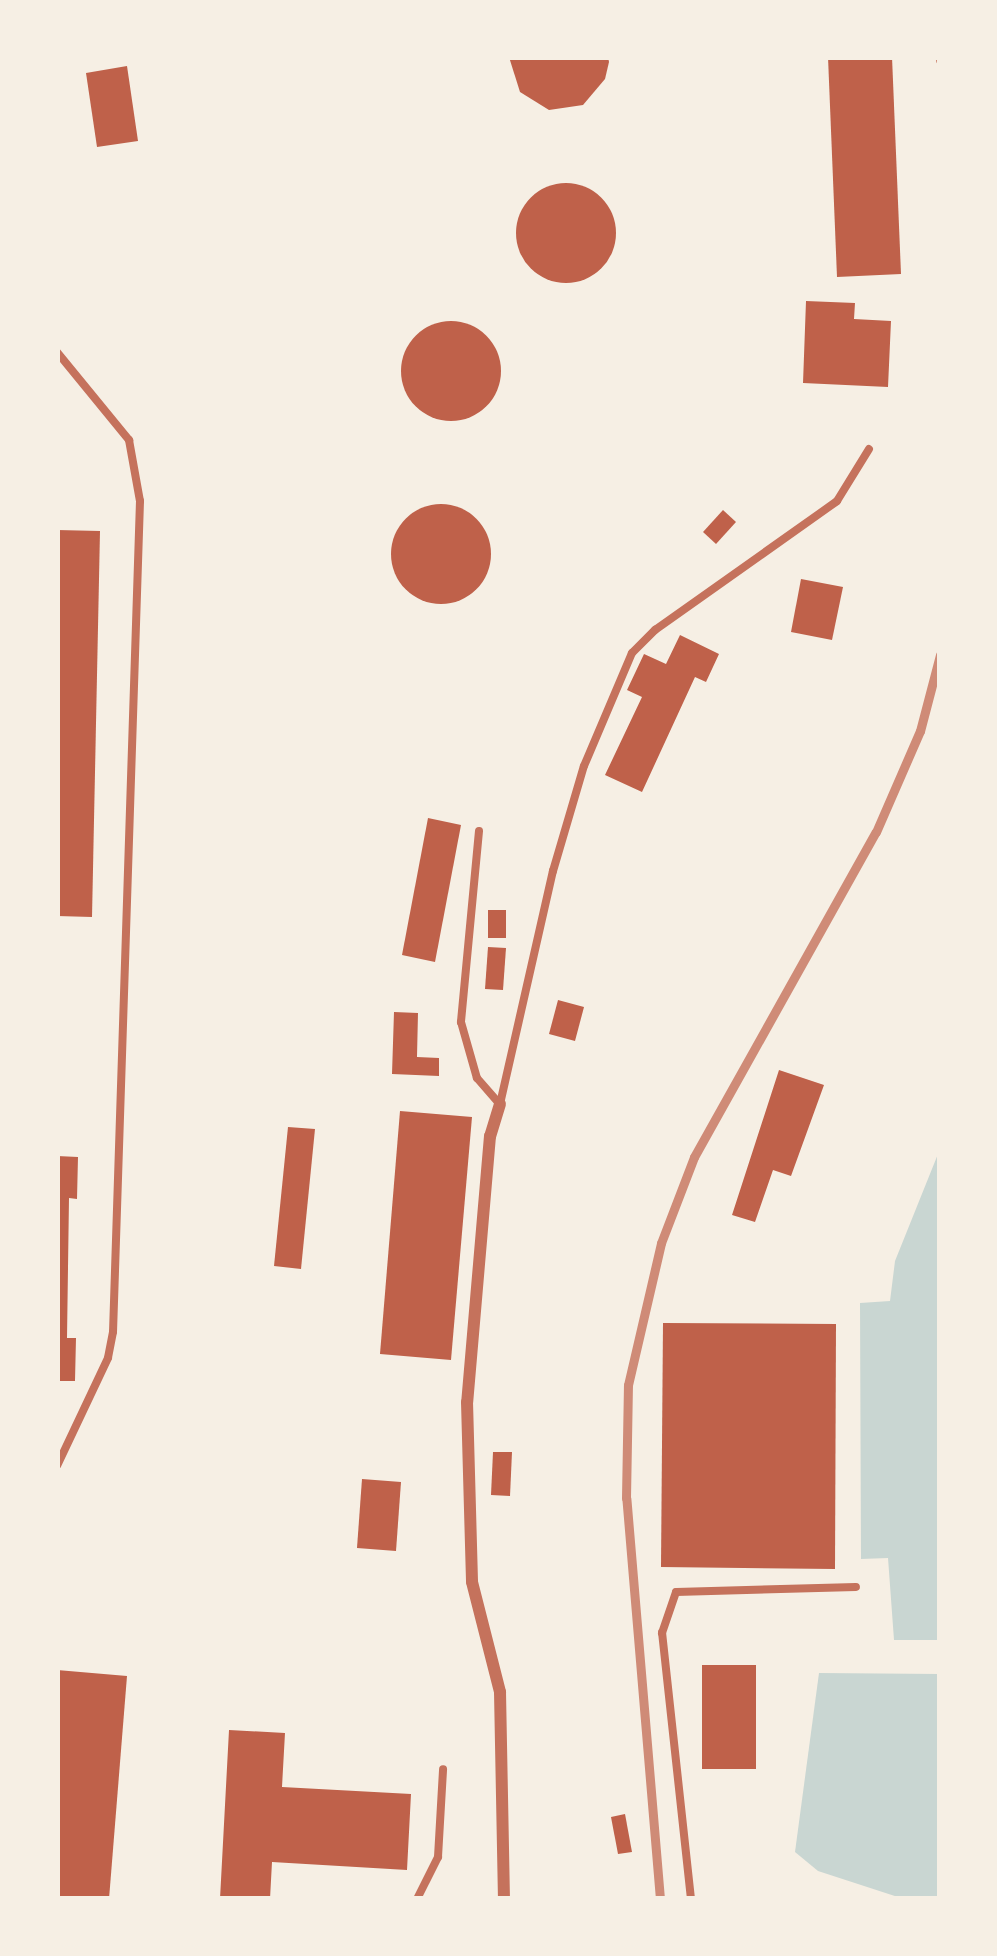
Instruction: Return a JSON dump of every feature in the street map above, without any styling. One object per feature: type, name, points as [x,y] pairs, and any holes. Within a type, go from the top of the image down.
[{"type":"street","points":[[500,1104],[490,1136],[467,1402],[472,1582],[500,1692],[504,1899]]},
{"type":"lane","points":[[57,352],[129,440],[140,501],[113,1332],[108,1358],[57,1466]]},
{"type":"lane","points":[[500,1104],[553,871],[584,766],[632,653],[655,630],[837,501],[869,449]]},
{"type":"lane","points":[[479,831],[460,1022],[477,1078],[500,1104]]},
{"type":"lane","points":[[691,1899],[662,1633],[676,1592],[856,1587]]},
{"type":"lane","points":[[417,1899],[438,1857],[443,1769]]},
{"type":"shaded area","points":[[940,1149],[940,1640],[894,1640],[888,1558],[861,1559],[860,1303],[890,1301],[895,1261]]},
{"type":"shaded area","points":[[819,1673],[940,1674],[940,1899],[904,1899],[818,1871],[795,1852]]},
{"type":"building","points":[[509,57],[608,57],[609,62],[605,79],[583,105],[549,110],[520,92]]},
{"type":"building","points":[[828,57],[892,57],[901,274],[837,277]]},
{"type":"building","points":[[127,66],[138,141],[97,147],[86,73]]},
{"type":"building","points":[[566,183],[585,187],[601,198],[612,214],[616,233],[612,252],[601,268],[585,279],[566,283],[547,279],[531,268],[520,252],[516,233],[520,214],[531,198],[547,187]]},
{"type":"building","points":[[806,301],[855,303],[854,319],[891,321],[888,387],[803,383]]},
{"type":"building","points":[[451,321],[470,325],[486,336],[497,352],[501,371],[497,390],[486,406],[470,417],[451,421],[432,417],[416,406],[405,390],[401,371],[405,352],[416,336],[432,325]]},
{"type":"building","points":[[441,504],[460,508],[476,519],[487,535],[491,554],[487,573],[476,589],[460,600],[441,604],[422,600],[406,589],[395,573],[391,554],[395,535],[406,519],[422,508]]},
{"type":"building","points":[[723,510],[736,522],[716,544],[703,532]]},
{"type":"building","points":[[57,530],[100,531],[92,917],[57,916]]},
{"type":"building","points":[[801,579],[843,587],[832,640],[791,632]]},
{"type":"building","points":[[680,635],[719,654],[706,682],[695,677],[642,792],[605,775],[642,697],[627,690],[644,654],[666,664]]},
{"type":"building","points":[[428,818],[461,825],[435,962],[402,955]]},
{"type":"building","points":[[488,910],[506,910],[506,938],[488,938]]},
{"type":"building","points":[[488,947],[506,948],[503,990],[485,989]]},
{"type":"building","points":[[558,1000],[584,1007],[575,1041],[549,1034]]},
{"type":"building","points":[[394,1012],[418,1013],[417,1057],[439,1058],[439,1076],[392,1074]]},
{"type":"building","points":[[779,1070],[824,1085],[791,1176],[773,1170],[755,1222],[732,1215]]},
{"type":"building","points":[[400,1111],[472,1117],[451,1360],[380,1354]]},
{"type":"building","points":[[288,1127],[315,1129],[301,1269],[274,1266]]},
{"type":"building","points":[[57,1156],[78,1157],[77,1199],[69,1198],[67,1338],[76,1338],[75,1381],[57,1381]]},
{"type":"building","points":[[663,1323],[836,1324],[835,1569],[661,1567]]},
{"type":"building","points":[[493,1452],[512,1452],[510,1496],[491,1495]]},
{"type":"building","points":[[362,1479],[401,1482],[396,1551],[357,1548]]},
{"type":"building","points":[[702,1665],[756,1665],[756,1769],[702,1769]]},
{"type":"building","points":[[57,1670],[127,1676],[109,1899],[57,1899]]},
{"type":"building","points":[[229,1730],[285,1733],[282,1787],[411,1794],[407,1870],[272,1862],[270,1899],[220,1899]]},
{"type":"building","points":[[625,1814],[632,1852],[618,1854],[611,1817]]},
{"type":"railway","points":[[660,1899],[626,1498],[628,1385],[661,1243],[694,1157],[876,832],[920,731],[940,655]]}]
